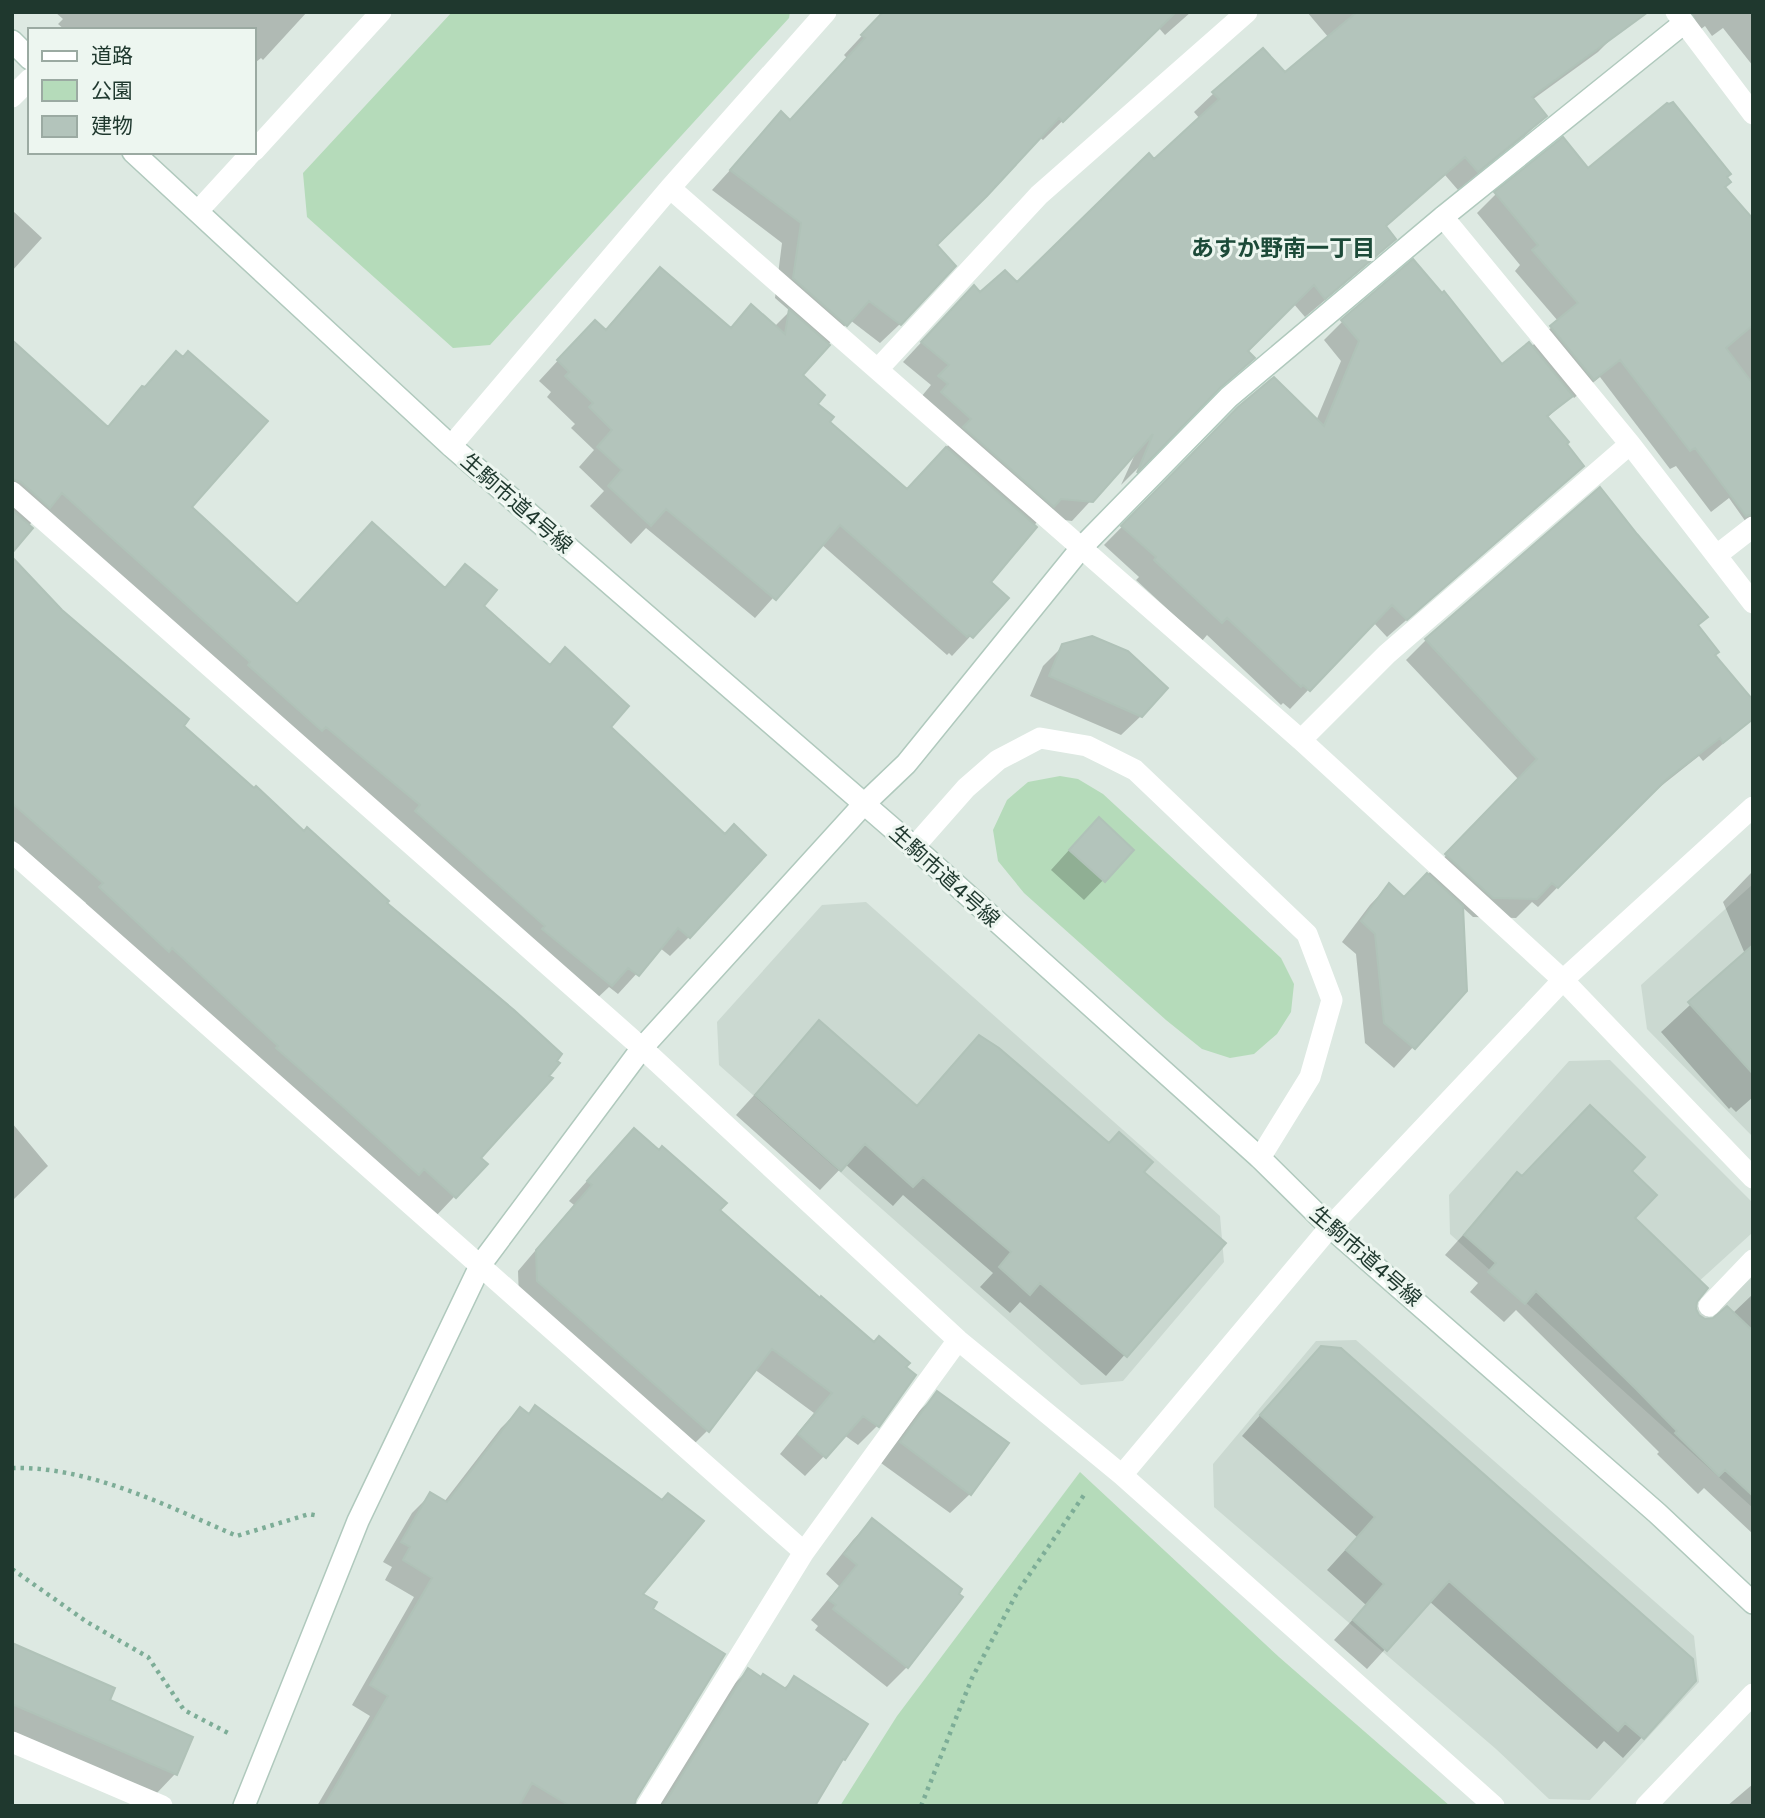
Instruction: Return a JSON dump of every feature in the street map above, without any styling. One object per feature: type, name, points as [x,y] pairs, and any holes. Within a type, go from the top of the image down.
[{"type":"street","points":[[256,148],[381,12]]},
{"type":"street","points":[[451,446],[670,188],[826,12]]},
{"type":"street","points":[[878,369],[1039,195],[1247,12]]},
{"type":"street","points":[[244,1806],[358,1521],[481,1264],[642,1048],[863,805],[906,764],[1082,547],[1229,397],[1680,18],[1753,114]]},
{"type":"street","points":[[12,41],[28,57]]},
{"type":"street","points":[[12,97],[28,81]]},
{"type":"street","name":"生駒市道4号線","points":[[135,154],[451,446],[863,805],[914,846],[1260,1158],[1330,1227],[1657,1513],[1753,1603]]},
{"type":"street","points":[[198,211],[250,154]]},
{"type":"street","points":[[670,188],[1301,740],[1563,980],[1753,1178]]},
{"type":"street","points":[[1443,217],[1630,444],[1753,603]]},
{"type":"street","points":[[1301,740],[1387,654],[1630,444]]},
{"type":"street","points":[[12,492],[642,1048],[958,1340],[1115,1470],[1494,1806]]},
{"type":"street","points":[[1717,555],[1753,527]]},
{"type":"street","points":[[914,846],[966,788],[998,760],[1040,738],[1087,746],[1135,770],[1307,934],[1332,1000],[1310,1077],[1260,1158]]},
{"type":"street","points":[[1115,1470],[1330,1227],[1563,980],[1753,807]]},
{"type":"street","points":[[12,852],[804,1552]]},
{"type":"street","points":[[1709,1306],[1753,1260]]},
{"type":"street","points":[[647,1806],[804,1552],[958,1340]]},
{"type":"street","points":[[1646,1806],[1753,1694]]},
{"type":"street","points":[[12,1742],[162,1806]]},
{"type":"path","points":[[12,1468],[37,1467],[127,1489],[237,1536],[309,1514],[358,1521]]},
{"type":"path","points":[[921,1806],[972,1678],[1018,1591],[1075,1508],[1115,1470]]},
{"type":"path","points":[[12,1569],[87,1622],[148,1657],[184,1710],[265,1752]]},
{"type":"shaded area","points":[[1753,884],[1753,1137],[1647,1029],[1641,985]]},
{"type":"shaded area","points":[[866,902],[1220,1216],[1224,1262],[1123,1381],[1081,1385],[719,1065],[717,1022],[822,905]]},
{"type":"shaded area","points":[[1610,1060],[1753,1203],[1752,1233],[1685,1294],[1717,1325],[1721,1306],[1753,1276],[1753,1508],[1450,1234],[1449,1195],[1569,1061]]},
{"type":"shaded area","points":[[1356,1340],[1694,1636],[1699,1682],[1590,1800],[1549,1799],[1496,1749],[1214,1507],[1213,1464],[1316,1341]]},
{"type":"green space","points":[[452,12],[790,12],[789,18],[490,345],[453,348],[307,217],[303,173]]},
{"type":"green space","points":[[1060,776],[1078,779],[1103,794],[1281,958],[1294,984],[1291,1012],[1277,1034],[1254,1054],[1230,1058],[1202,1049],[1024,893],[998,861],[993,830],[1007,800],[1028,782]]},
{"type":"green space","points":[[1080,1472],[1279,1657],[1450,1806],[840,1806],[897,1716]]},
{"type":"building","points":[[883,12],[1176,12],[1063,122],[1059,118],[987,196],[937,245],[956,266],[901,325],[869,301],[847,326],[793,278],[801,223],[730,170],[781,111],[790,120],[865,38],[861,35]]},
{"type":"building","points":[[1357,12],[1648,12],[1532,97],[1547,116],[1478,172],[1465,157],[1386,226],[1396,239],[1325,299],[1314,285],[1248,351],[1255,358],[1220,388],[1137,473],[1153,434],[1093,502],[1061,499],[1054,507],[963,427],[971,419],[941,392],[948,384],[938,376],[949,365],[921,342],[974,285],[980,292],[1005,270],[1017,282],[1149,153],[1154,159],[1219,99],[1212,92],[1263,48],[1285,72]]},
{"type":"building","points":[[1673,102],[1731,174],[1727,177],[1731,182],[1725,187],[1753,219],[1753,325],[1726,348],[1753,384],[1753,514],[1746,516],[1695,448],[1690,451],[1620,360],[1594,380],[1550,326],[1578,303],[1532,250],[1538,245],[1494,192],[1563,137],[1588,168],[1667,103]]},
{"type":"building","points":[[1413,259],[1442,293],[1444,291],[1502,364],[1529,342],[1573,396],[1547,416],[1569,442],[1567,444],[1584,466],[1407,620],[1392,605],[1310,691],[1303,685],[1301,687],[1227,618],[1222,623],[1121,526],[1238,407],[1274,377],[1324,426],[1359,341],[1341,320]]},
{"type":"building","points":[[660,267],[731,328],[751,304],[785,334],[789,309],[830,345],[803,375],[825,395],[818,404],[834,417],[830,422],[907,489],[946,447],[1037,527],[991,582],[1009,598],[973,638],[969,635],[967,637],[840,525],[776,600],[666,509],[651,526],[608,486],[622,470],[597,447],[612,430],[589,407],[593,403],[565,376],[569,372],[557,360],[595,320],[606,330]]},
{"type":"building","points":[[12,340],[108,427],[176,351],[183,357],[188,351],[268,421],[192,507],[297,604],[372,522],[445,588],[465,564],[497,590],[484,606],[550,665],[565,647],[629,706],[611,727],[725,834],[734,824],[766,855],[690,938],[678,928],[639,976],[628,968],[612,986],[542,929],[545,926],[415,811],[420,805],[326,727],[322,731],[248,665],[250,662],[62,493],[50,508],[21,482],[12,479]]},
{"type":"building","points":[[1600,487],[1708,617],[1698,625],[1719,652],[1715,655],[1753,700],[1753,719],[1723,743],[1720,738],[1667,779],[1558,888],[1552,883],[1537,899],[1493,898],[1445,854],[1537,759],[1425,639]]},
{"type":"building","points":[[12,510],[33,528],[12,553]]},
{"type":"building","points":[[12,557],[62,610],[189,719],[184,726],[254,788],[256,786],[304,831],[307,827],[389,901],[387,903],[562,1054],[557,1061],[560,1063],[549,1076],[553,1078],[481,1158],[488,1164],[456,1198],[424,1169],[419,1175],[276,1048],[278,1046],[172,948],[169,952],[99,887],[103,883],[12,803]]},
{"type":"building","points":[[1092,636],[1128,651],[1168,688],[1142,717],[1049,676],[1062,644]]},
{"type":"building","points":[[1099,817],[1134,850],[1105,882],[1069,850]]},
{"type":"building","points":[[1427,873],[1463,906],[1467,991],[1415,1049],[1384,1023],[1375,934],[1361,921],[1389,883],[1404,897]]},
{"type":"building","points":[[1753,945],[1753,1074],[1688,1002]]},
{"type":"building","points":[[819,1020],[917,1106],[979,1035],[999,1048],[1109,1143],[1119,1132],[1153,1162],[1144,1172],[1226,1243],[1127,1357],[1040,1283],[1030,1295],[999,1267],[1011,1252],[923,1177],[913,1187],[865,1144],[841,1171],[755,1095]]},
{"type":"building","points":[[1590,1105],[1645,1157],[1632,1171],[1657,1195],[1635,1218],[1708,1288],[1697,1302],[1699,1315],[1705,1319],[1713,1318],[1727,1306],[1753,1331],[1753,1496],[1725,1470],[1719,1476],[1675,1433],[1677,1431],[1635,1388],[1536,1291],[1525,1304],[1488,1272],[1496,1263],[1464,1235],[1517,1172],[1522,1176]]},
{"type":"building","points":[[634,1128],[659,1150],[662,1146],[727,1203],[720,1210],[820,1298],[821,1296],[874,1342],[879,1336],[910,1363],[906,1367],[916,1375],[879,1427],[863,1416],[826,1458],[798,1434],[832,1393],[772,1349],[709,1432],[537,1281],[536,1250],[592,1185],[587,1181]]},
{"type":"building","points":[[1321,1346],[1341,1348],[1693,1659],[1696,1681],[1644,1739],[1625,1723],[1618,1731],[1449,1581],[1387,1651],[1353,1620],[1384,1584],[1346,1550],[1375,1517],[1260,1415]]},
{"type":"building","points":[[937,1391],[1009,1443],[971,1495],[900,1442]]},
{"type":"building","points":[[535,1405],[662,1500],[668,1493],[704,1521],[643,1594],[657,1602],[653,1609],[725,1654],[634,1806],[570,1806],[532,1783],[519,1806],[324,1806],[388,1696],[370,1685],[432,1578],[403,1560],[410,1547],[401,1542],[430,1492],[447,1502],[520,1407],[529,1414]]},
{"type":"building","points":[[872,1518],[962,1589],[959,1594],[963,1597],[908,1668],[833,1609],[836,1605],[829,1600],[857,1565],[844,1554]]},
{"type":"building","points":[[12,1643],[115,1688],[110,1700],[193,1737],[177,1775],[12,1704]]},
{"type":"building","points":[[748,1668],[786,1689],[794,1676],[868,1724],[815,1806],[663,1806]]},
{"type":"district","name":"あすか野南一丁目","points":[[1283,248]]}]
